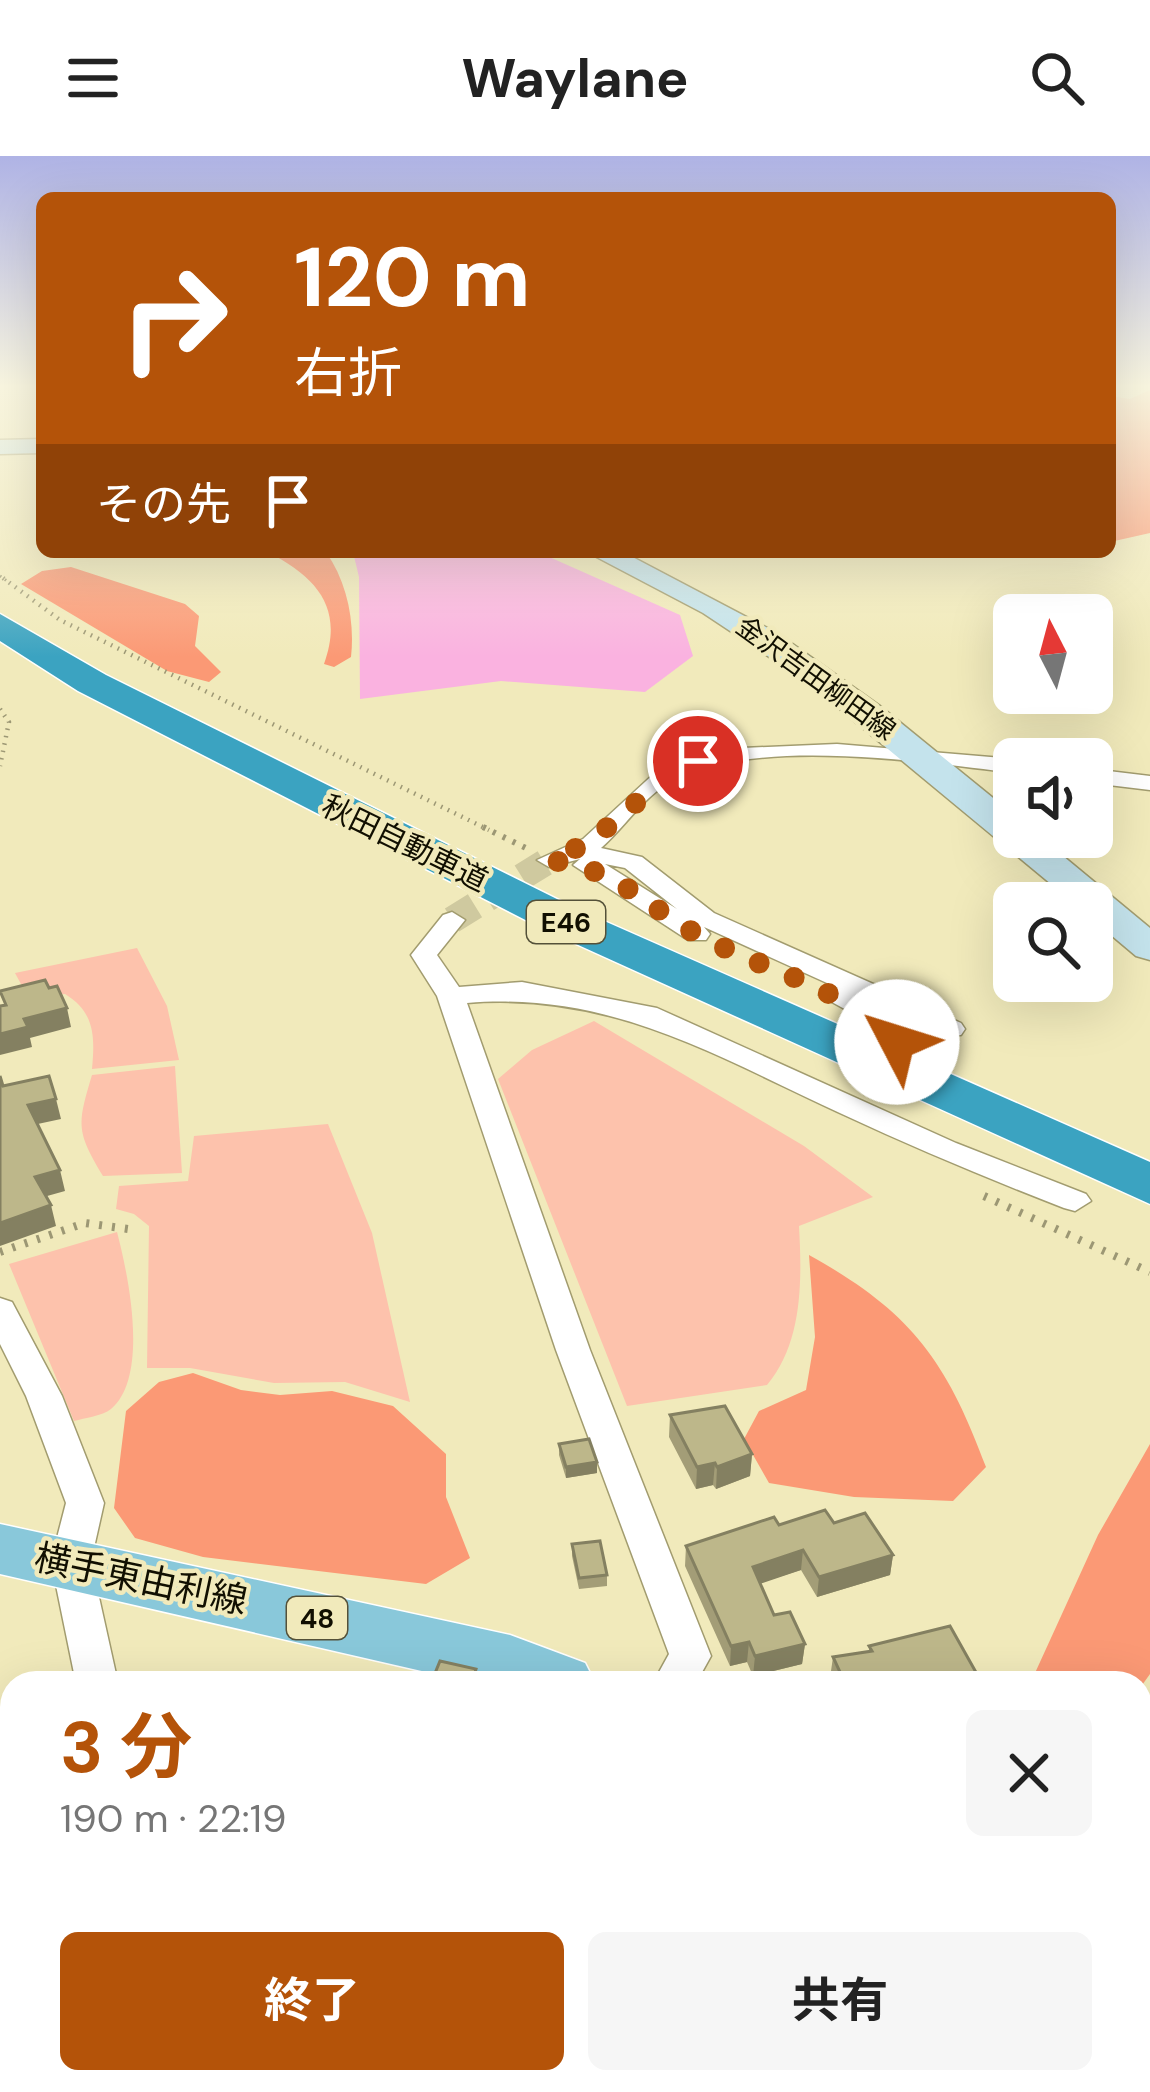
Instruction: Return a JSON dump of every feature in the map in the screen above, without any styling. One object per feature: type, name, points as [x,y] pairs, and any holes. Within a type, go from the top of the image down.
[{"type":"highway","name":"秋田自動車道","points":[[0,600],[119,674],[388,810],[1150,1154]]},
{"type":"highway","name":"秋田自動車道","points":[[0,625],[92,683],[376,830],[560,919],[1150,1185]]},
{"type":"main road","name":"金沢吉田柳田線","points":[[616,558],[662,576],[718,608],[920,754],[993,816]]},
{"type":"main road","name":"金沢吉田柳田線","points":[[1043,858],[1150,948]]},
{"type":"main road","name":"横手東由利線","points":[[0,1549],[71,1561],[529,1671]]},
{"type":"street","points":[[549,860],[590,846],[659,778],[698,761],[757,754],[920,754],[993,763]]},
{"type":"street","points":[[1113,779],[1150,783]]},
{"type":"street","points":[[577,850],[633,862],[706,918],[951,1029]]},
{"type":"street","points":[[549,860],[610,874],[708,941],[862,1007],[897,1042]]},
{"type":"street","points":[[452,920],[424,955],[452,997],[549,1285],[690,1656],[681,1671]]},
{"type":"street","points":[[452,997],[522,990],[647,1014],[945,1150],[1075,1201]]},
{"type":"street","points":[[0,1310],[44,1396],[85,1503],[71,1561],[94,1671]]},
{"type":"path","points":[[0,576],[60,620],[549,860]]},
{"type":"path","points":[[0,709],[9,722],[0,766]]},
{"type":"path","points":[[0,1252],[84,1224],[113,1222],[135,1230]]},
{"type":"shaded area","points":[[1116,476],[1150,476],[1150,533],[1116,541]]},
{"type":"shaded area","points":[[279,558],[329,558],[339,576],[348,602],[351,657],[334,667],[324,664],[331,627],[322,597]]},
{"type":"shaded area","points":[[354,558],[552,558],[680,615],[693,656],[645,692],[501,681],[360,699],[359,577]]},
{"type":"shaded area","points":[[71,567],[185,604],[199,616],[195,646],[221,672],[209,682],[167,671],[21,584],[42,571]]},
{"type":"shaded area","points":[[137,948],[167,1006],[179,1060],[92,1069],[93,1036],[82,1009],[65,994],[28,997],[15,973]]},
{"type":"shaded area","points":[[594,1021],[804,1146],[873,1197],[799,1226],[800,1289],[794,1330],[767,1385],[627,1406],[498,1079],[532,1050]]},
{"type":"shaded area","points":[[175,1066],[182,1173],[103,1176],[82,1127],[92,1075]]},
{"type":"shaded area","points":[[328,1124],[372,1233],[410,1402],[345,1382],[274,1383],[190,1368],[147,1368],[149,1226],[134,1214],[116,1209],[119,1186],[188,1181],[194,1136]]},
{"type":"shaded area","points":[[117,1232],[133,1324],[130,1373],[123,1394],[111,1409],[74,1421],[9,1264]]},
{"type":"shaded area","points":[[809,1255],[899,1318],[956,1396],[986,1467],[953,1501],[854,1497],[769,1483],[744,1439],[759,1411],[806,1390],[815,1337]]},
{"type":"shaded area","points":[[193,1373],[241,1390],[280,1395],[332,1391],[393,1406],[446,1454],[446,1497],[470,1558],[426,1584],[203,1557],[135,1538],[114,1508],[126,1411],[159,1382]]},
{"type":"shaded area","points":[[1150,1444],[1150,1671],[1036,1671],[1098,1535]]},
{"type":"building","points":[[45,980],[49,988],[57,986],[67,1008],[24,1019],[28,1027],[0,1034],[0,1006],[6,1005],[0,991]]},
{"type":"building","points":[[0,1076],[3,1086],[49,1076],[56,1099],[28,1105],[60,1170],[35,1177],[51,1205],[0,1223]]},
{"type":"building","points":[[725,1406],[752,1454],[717,1467],[715,1463],[697,1467],[670,1415]]},
{"type":"building","points":[[589,1439],[597,1462],[566,1467],[559,1444]]},
{"type":"building","points":[[825,1510],[834,1523],[865,1513],[893,1555],[819,1577],[803,1550],[753,1567],[774,1615],[790,1612],[805,1644],[755,1656],[749,1642],[731,1646],[686,1546],[774,1517],[779,1525]]},
{"type":"building","points":[[600,1541],[607,1575],[579,1578],[572,1544]]},
{"type":"building","points":[[950,1626],[975,1671],[839,1671],[833,1657],[872,1651],[869,1646]]},
{"type":"building","points":[[440,1661],[476,1669],[475,1671],[436,1671]]},
{"type":"tunnel","points":[[452,920],[549,860]]},
{"type":"route","points":[[698,761],[659,778],[590,846],[549,860],[610,874],[708,941],[862,1007],[897,1042]]}]
